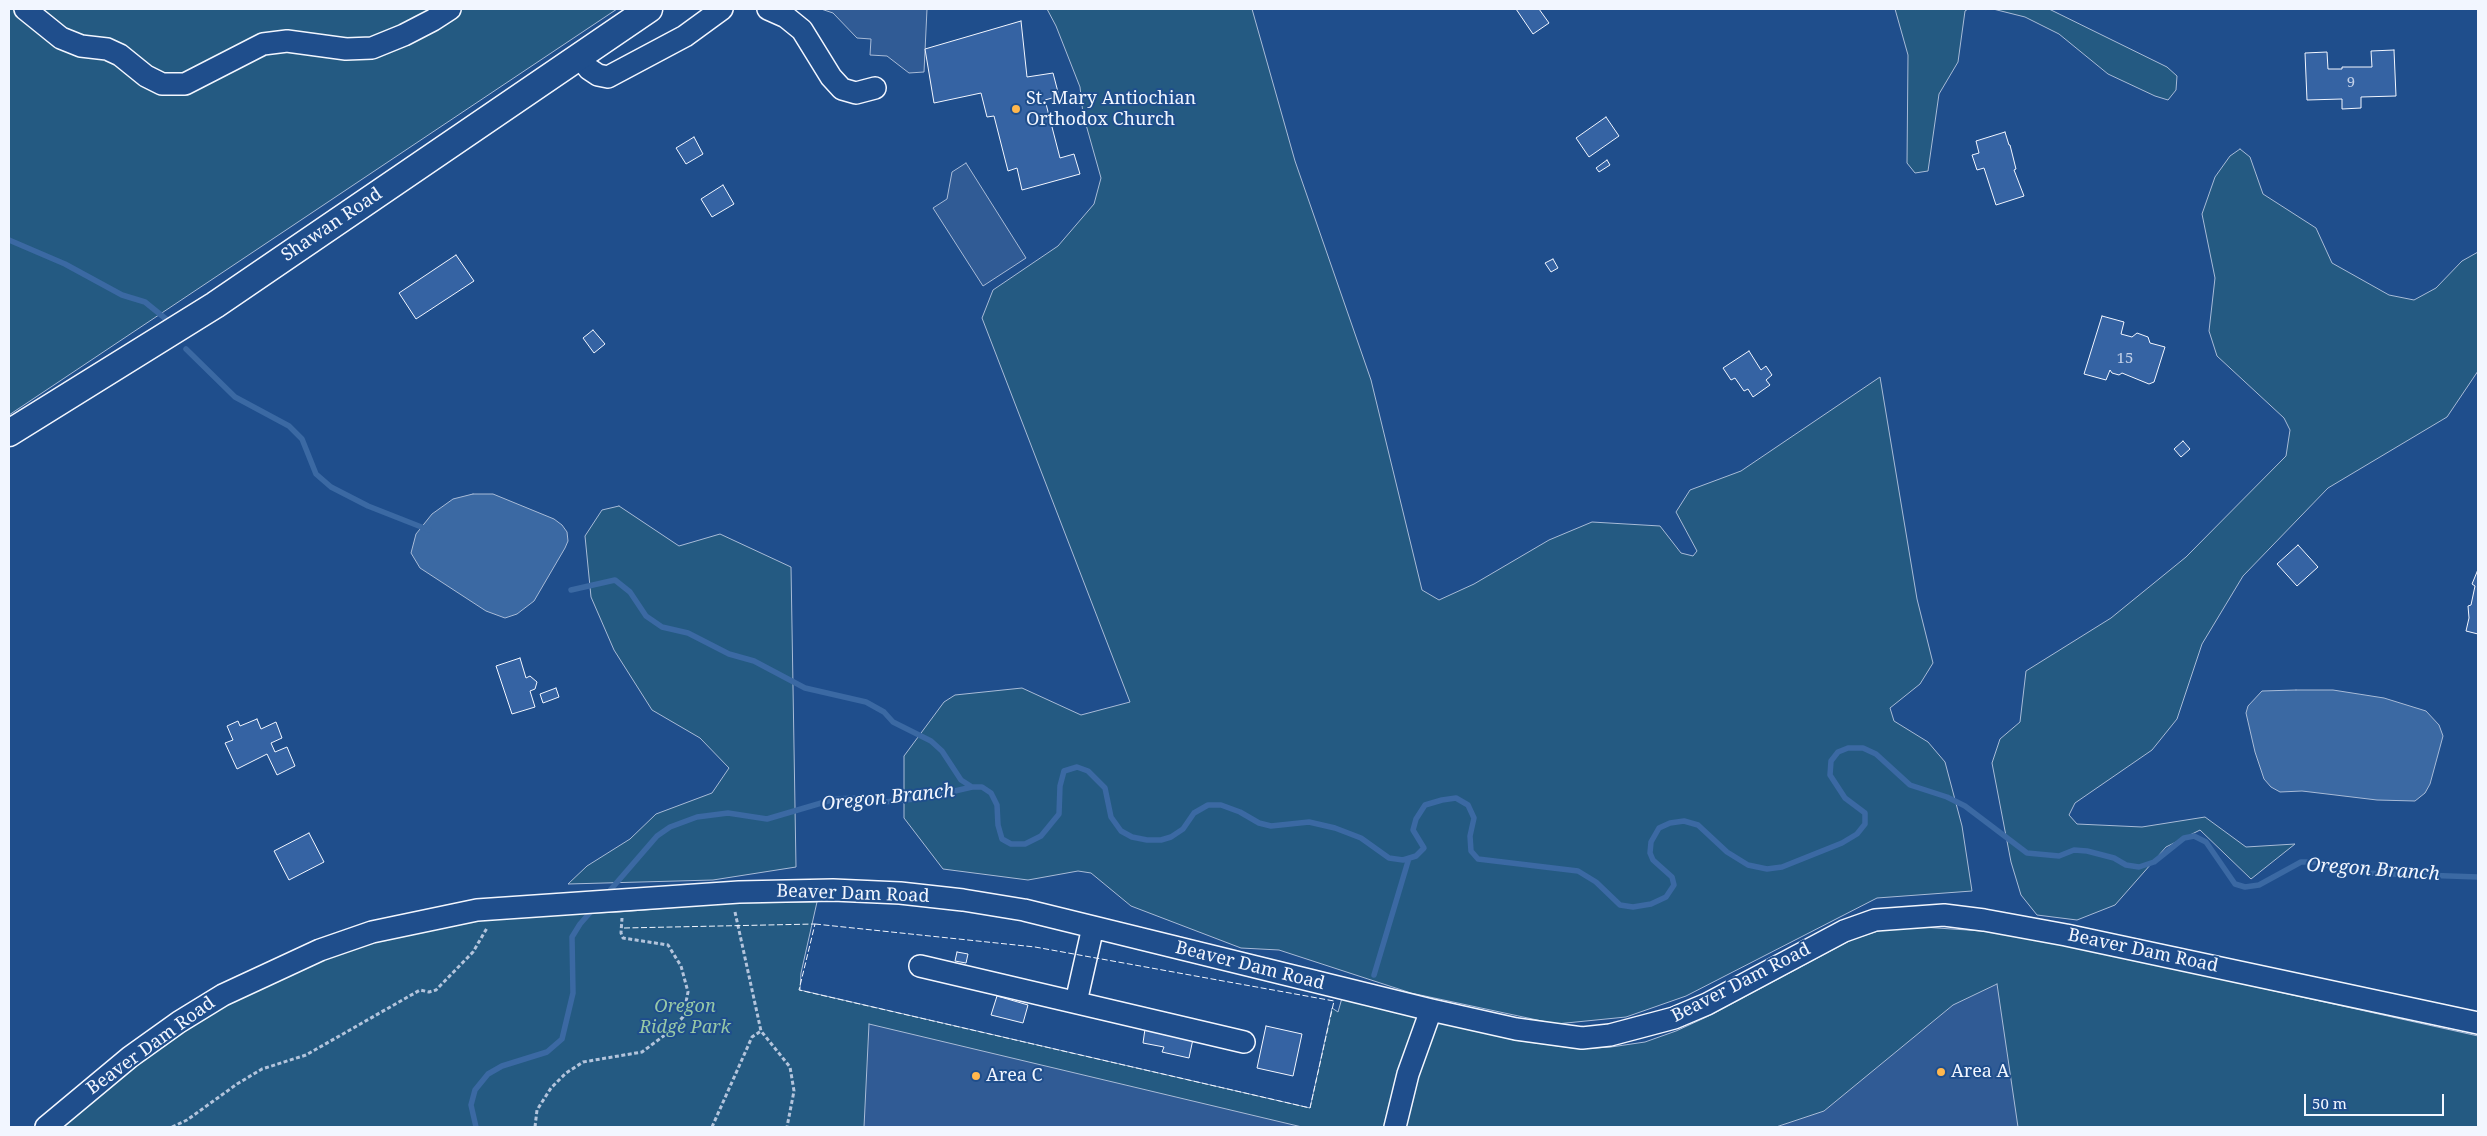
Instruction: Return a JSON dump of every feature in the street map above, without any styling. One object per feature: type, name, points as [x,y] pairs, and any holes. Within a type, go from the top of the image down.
[{"type":"main road","name":"Shawan Road","points":[[9,433],[215,304],[649,9]]},
{"type":"street","points":[[25,9],[61,38],[82,46],[108,49],[120,55],[146,76],[162,84],[185,84],[263,44],[287,41],[346,50],[372,48],[404,35],[450,9]]},
{"type":"street","points":[[579,56],[589,69],[598,75],[608,77],[684,36],[722,9]]},
{"type":"street","points":[[768,9],[786,17],[802,30],[831,77],[842,88],[856,94],[875,88]]},
{"type":"street","name":"Beaver Dam Road","points":[[46,1127],[130,1057],[179,1022],[232,990],[320,950],[372,932],[477,910],[731,893],[833,890],[900,893],[963,900],[1024,910],[1431,1010],[1553,1036],[1582,1038],[1610,1036],[1674,1018],[1707,1004],[1844,931],[1875,920],[1944,915],[1984,920],[2066,935],[2478,1023]]},
{"type":"street","points":[[1076,1002],[1093,927]]},
{"type":"street","points":[[920,966],[1244,1042]]},
{"type":"street","points":[[1395,1127],[1408,1074],[1431,1010]]},
{"type":"path","points":[[731,893],[761,1030],[790,1067],[794,1091],[787,1127]]},
{"type":"path","points":[[535,1127],[537,1110],[551,1088],[566,1073],[583,1062],[642,1052],[669,1032],[683,1017],[688,992],[681,966],[668,945],[623,938],[621,933],[623,900]]},
{"type":"path","points":[[172,1127],[187,1120],[237,1084],[262,1069],[306,1055],[420,990],[429,992],[436,990],[473,952],[488,925]]},
{"type":"path","points":[[712,1127],[752,1038],[761,1030]]},
{"type":"green space","points":[[9,9],[617,9],[9,415]]},
{"type":"green space","points":[[1047,9],[1252,9],[1295,161],[1371,380],[1422,590],[1439,600],[1474,584],[1549,540],[1592,522],[1660,526],[1681,553],[1693,556],[1697,551],[1676,512],[1690,490],[1741,471],[1880,377],[1917,599],[1933,663],[1920,684],[1890,708],[1894,721],[1928,742],[1945,762],[1962,826],[1972,891],[1877,898],[1686,996],[1626,1017],[1556,1024],[1411,993],[1279,950],[1241,948],[1131,906],[1091,873],[1078,871],[1028,880],[943,869],[904,818],[904,756],[944,702],[955,695],[1022,688],[1081,715],[1130,702],[982,318],[993,290],[1058,246],[1094,204],[1101,178],[1083,114],[1080,87],[1056,26]]},
{"type":"green space","points":[[1895,9],[1968,9],[1965,11],[1958,62],[1939,94],[1928,171],[1915,173],[1907,163],[1908,55]]},
{"type":"green space","points":[[1993,9],[2049,9],[2167,67],[2177,76],[2176,90],[2168,100],[2155,96],[2108,74],[2059,34],[2025,17]]},
{"type":"green space","points":[[2240,149],[2250,157],[2263,194],[2316,228],[2332,263],[2389,295],[2414,300],[2436,288],[2462,261],[2478,252],[2478,371],[2447,417],[2328,488],[2243,576],[2202,644],[2177,719],[2152,750],[2075,803],[2069,815],[2077,824],[2142,827],[2205,817],[2246,847],[2295,844],[2251,879],[2200,830],[2166,847],[2115,905],[2077,920],[2037,915],[2021,895],[2011,862],[1992,763],[2000,739],[2020,722],[2026,671],[2111,618],[2186,557],[2286,456],[2290,430],[2284,418],[2217,356],[2209,331],[2215,278],[2202,214],[2215,177],[2230,156]]},
{"type":"green space","points":[[619,506],[679,546],[720,534],[791,567],[796,867],[713,880],[568,884],[587,866],[630,839],[656,814],[712,793],[729,768],[700,738],[652,710],[614,650],[591,597],[585,536],[602,510]]},
{"type":"green space","name":"Oregon Ridge Park","points":[[817,902],[801,973],[800,990],[1310,1108],[1332,1008],[1338,1012],[1342,998],[1514,1040],[1580,1049],[1611,1047],[1645,1042],[1676,1031],[1713,1014],[1851,940],[1878,931],[1906,926],[1983,931],[2062,944],[2478,1036],[2478,1127],[58,1127],[135,1064],[228,1002],[322,958],[375,941],[477,918],[619,912],[731,903]]},
{"type":"shaded area","points":[[821,9],[927,9],[924,72],[909,73],[887,56],[870,55],[871,39],[857,38],[833,13]]},
{"type":"shaded area","points":[[966,163],[1026,258],[983,286],[933,208],[947,199],[952,172]]},
{"type":"shaded area","points":[[473,494],[493,494],[554,519],[567,532],[568,541],[565,548],[534,601],[517,614],[505,618],[486,611],[420,568],[411,553],[416,534],[432,514],[453,499]]},
{"type":"shaded area","points":[[2333,690],[2384,698],[2426,711],[2439,725],[2443,736],[2430,784],[2425,793],[2415,801],[2377,800],[2302,791],[2280,792],[2271,787],[2264,779],[2255,752],[2246,713],[2248,706],[2262,691]]},
{"type":"shaded area","name":"Area A","points":[[1997,984],[2018,1127],[1776,1127],[1824,1111],[1953,1005]]},
{"type":"shaded area","name":"Area C","points":[[869,1024],[1302,1127],[864,1127]]},
{"type":"building","points":[[1516,9],[1539,9],[1549,23],[1533,34]]},
{"type":"building","name":"St. Mary Antiochian Orthodox Church","points":[[1021,21],[1027,77],[1053,73],[1059,96],[1045,100],[1060,158],[1074,154],[1080,174],[1022,190],[1017,168],[1008,171],[994,116],[987,117],[981,93],[934,103],[925,49]]},
{"type":"building","points":[[2394,50],[2396,96],[2361,97],[2361,108],[2342,109],[2342,99],[2307,100],[2305,53],[2327,52],[2328,69],[2342,69],[2342,67],[2372,67],[2371,51]]},
{"type":"building","points":[[1606,117],[1619,136],[1589,157],[1576,138]]},
{"type":"building","points":[[2005,132],[2016,169],[2014,170],[2024,196],[1996,205],[1984,168],[1977,170],[1972,155],[1979,153],[1976,141]]},
{"type":"building","points":[[694,137],[703,154],[686,164],[676,148]]},
{"type":"building","points":[[1607,160],[1610,165],[1599,172],[1596,168]]},
{"type":"building","points":[[723,185],[734,204],[712,217],[701,199]]},
{"type":"building","points":[[456,255],[474,281],[416,319],[399,293]]},
{"type":"building","points":[[1553,259],[1558,268],[1551,272],[1545,263]]},
{"type":"building","points":[[2102,316],[2124,322],[2121,334],[2132,337],[2137,333],[2148,337],[2150,343],[2165,347],[2154,382],[2149,384],[2122,373],[2119,375],[2112,373],[2110,370],[2106,380],[2084,374]]},
{"type":"building","points":[[593,330],[605,344],[594,353],[583,338]]},
{"type":"building","points":[[1749,351],[1761,370],[1766,366],[1772,375],[1766,380],[1770,385],[1753,397],[1748,389],[1744,391],[1735,378],[1731,380],[1723,368]]},
{"type":"building","points":[[2183,441],[2190,449],[2181,457],[2174,449]]},
{"type":"building","points":[[2298,545],[2318,567],[2297,586],[2277,564]]},
{"type":"building","points":[[2477,572],[2478,634],[2466,631],[2469,618],[2468,606],[2471,605],[2475,586],[2472,584]]},
{"type":"building","points":[[520,658],[526,678],[530,676],[537,682],[535,689],[530,691],[535,707],[512,714],[496,666]]},
{"type":"building","points":[[556,688],[559,697],[543,703],[540,694]]},
{"type":"building","points":[[257,719],[261,729],[276,722],[282,738],[271,743],[275,752],[287,747],[295,766],[277,775],[267,754],[237,769],[225,743],[233,740],[227,726],[238,721],[240,726]]},
{"type":"building","points":[[309,833],[324,862],[289,880],[274,851]]},
{"type":"building","points":[[957,952],[968,954],[966,963],[955,961]]},
{"type":"building","points":[[997,996],[1028,1005],[1023,1023],[991,1015]]},
{"type":"building","points":[[1266,1026],[1302,1034],[1293,1076],[1257,1068]]},
{"type":"building","points":[[1145,1029],[1193,1039],[1189,1058],[1162,1052],[1164,1047],[1143,1043]]},
{"type":"waterway","points":[[9,240],[65,264],[122,295],[145,302],[166,319]]},
{"type":"waterway","points":[[186,349],[235,397],[289,426],[302,439],[316,474],[331,487],[368,506],[429,530]]},
{"type":"waterway","points":[[571,590],[615,580],[630,592],[646,616],[662,627],[688,633],[729,654],[754,661],[805,688],[866,702],[884,712],[893,722],[931,741],[942,751],[961,780],[972,787]]},
{"type":"waterway","name":"Oregon Branch","points":[[606,895],[657,836],[670,827],[697,817],[728,813],[767,819],[835,799],[854,798],[884,802],[925,798],[972,787],[982,787],[991,793],[997,805],[998,825],[1002,839],[1011,844],[1025,844],[1041,836],[1059,814],[1060,786],[1064,771],[1077,767],[1088,771],[1105,788],[1111,817],[1121,831],[1132,837],[1147,840],[1161,840],[1171,837],[1183,829],[1194,813],[1208,805],[1221,805],[1240,812],[1259,823],[1271,826],[1309,822],[1335,828],[1361,838],[1389,858],[1403,860],[1416,856],[1424,848],[1413,830],[1416,819],[1425,805],[1456,798],[1468,805],[1474,818],[1470,836],[1471,851],[1478,859],[1578,871],[1596,882],[1620,905],[1633,907],[1651,904],[1666,897],[1674,885],[1672,877],[1653,860],[1650,853],[1651,842],[1659,828],[1670,823],[1684,821],[1698,825],[1727,852],[1748,865],[1767,869],[1782,867],[1842,843],[1857,834],[1865,824],[1865,813],[1845,798],[1830,775],[1831,761],[1838,752],[1848,748],[1863,748],[1876,754],[1910,785],[1947,797],[1965,806],[2027,853],[2059,856],[2074,850],[2087,851],[2114,858],[2126,865],[2139,867],[2154,862],[2184,838],[2194,836],[2206,842],[2235,884],[2245,887],[2259,885],[2301,862],[2316,862],[2347,871],[2365,873],[2478,877]]},
{"type":"waterway","points":[[1374,975],[1409,858]]},
{"type":"waterway","name":"Oregon Branch","points":[[476,1127],[471,1105],[475,1090],[488,1074],[502,1066],[547,1052],[562,1039],[573,993],[572,937],[580,924],[595,907]]},
{"type":"fence","points":[[815,924],[1035,947],[1334,1001],[1310,1108],[799,990],[815,924]]},
{"type":"fence","points":[[624,928],[815,924]]},
{"type":"place","name":"St. Mary Antiochian Orthodox Church","points":[[1016,109]]},
{"type":"place","name":"Area A","points":[[1941,1072]]},
{"type":"place","name":"Area C","points":[[976,1076]]}]
